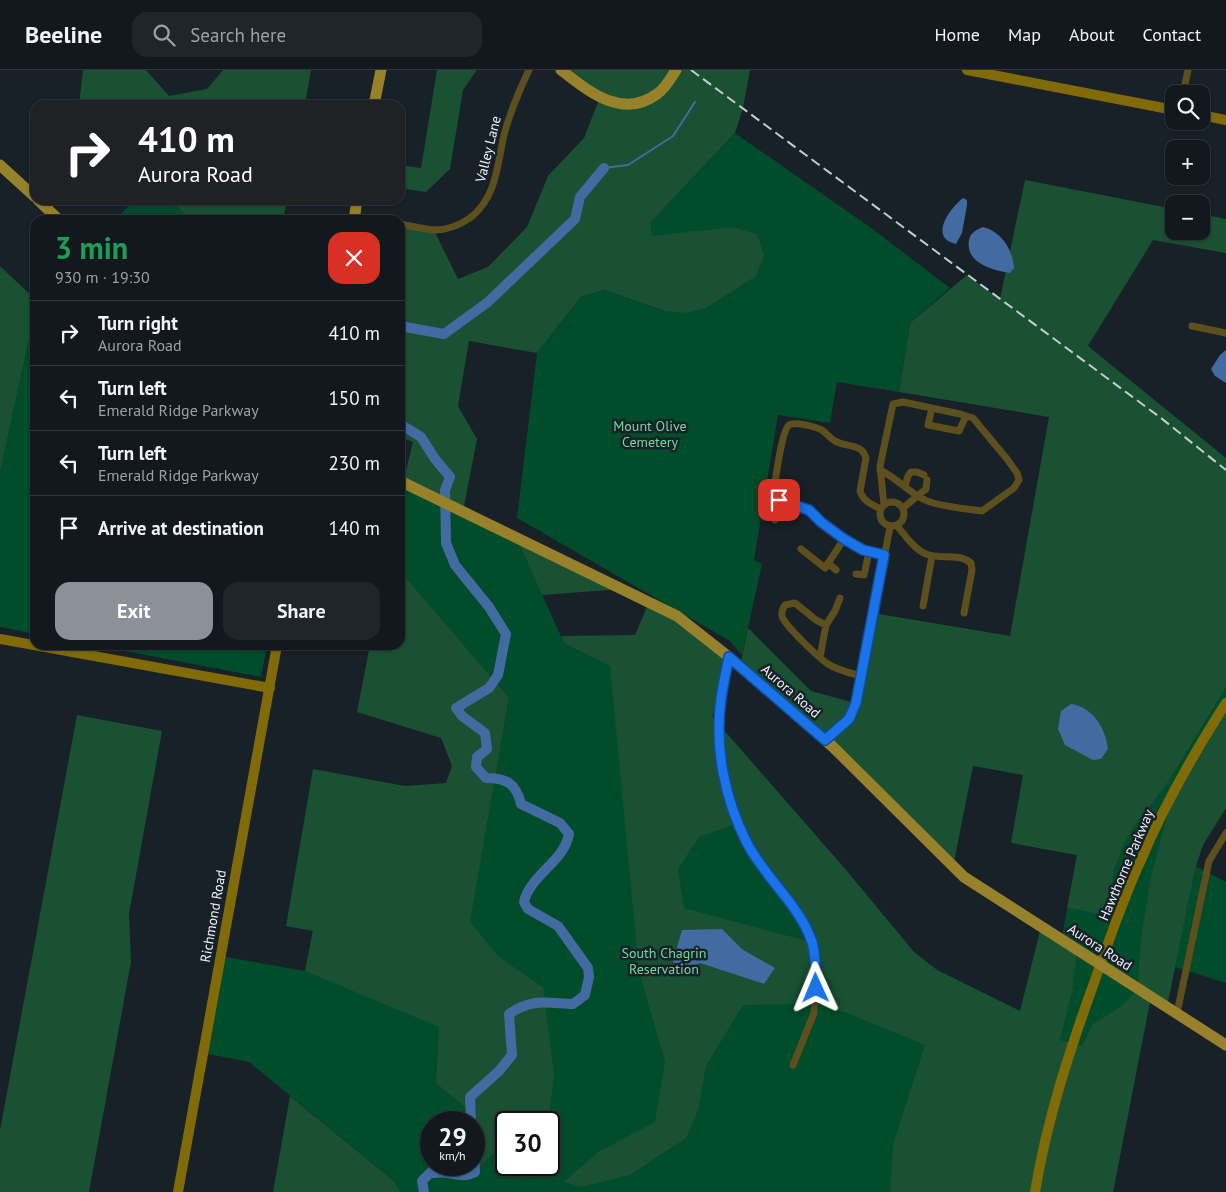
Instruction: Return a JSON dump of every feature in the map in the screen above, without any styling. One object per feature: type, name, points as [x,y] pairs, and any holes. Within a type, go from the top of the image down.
[{"type":"main road","points":[[375,100],[381,70]]},
{"type":"main road","points":[[561,70],[594,95],[613,102],[630,104],[645,102],[659,93],[676,70]]},
{"type":"main road","points":[[0,165],[30,192]]},
{"type":"main road","points":[[43,205],[54,215]]},
{"type":"main road","name":"Aurora Road","points":[[405,482],[677,616],[729,657],[825,740],[964,877],[1226,1045]]},
{"type":"street","name":"Valley Lane","points":[[405,225],[434,230],[450,228],[464,222],[480,210],[488,199],[495,180],[509,118],[530,70]]},
{"type":"street","points":[[967,70],[1165,108]]},
{"type":"street","points":[[1185,85],[1188,70]]},
{"type":"street","points":[[1210,117],[1226,120]]},
{"type":"street","points":[[1192,326],[1226,333]]},
{"type":"street","points":[[880,470],[898,480],[927,501],[982,511],[1014,488],[1019,480],[1017,473],[973,418],[903,402],[893,404],[880,470],[881,520],[893,526],[917,549],[932,556],[963,559],[971,564],[972,570],[964,613]]},
{"type":"street","points":[[932,408],[928,425],[959,431],[966,416]]},
{"type":"street","points":[[884,555],[863,550],[821,522],[809,510],[786,503],[774,495],[786,428],[792,423],[813,426],[822,430],[837,442],[862,450],[866,458],[860,491],[861,495],[866,502],[882,507],[894,502],[903,508]]},
{"type":"street","points":[[903,508],[926,489],[925,477],[917,472],[911,472],[905,486]]},
{"type":"street","points":[[775,520],[782,512],[786,503]]},
{"type":"street","points":[[825,740],[849,719],[856,703],[884,555],[893,526],[904,518],[903,508]]},
{"type":"street","points":[[801,549],[825,568],[844,539]]},
{"type":"street","points":[[856,574],[864,575],[869,552]]},
{"type":"street","points":[[923,606],[932,556]]},
{"type":"street","points":[[828,564],[836,570]]},
{"type":"street","points":[[820,657],[826,625],[835,611],[840,598]]},
{"type":"street","points":[[826,625],[816,620],[795,603],[785,605],[782,608],[782,618],[788,627],[829,665],[861,676]]},
{"type":"street","points":[[0,639],[30,644]]},
{"type":"street","points":[[61,650],[270,688]]},
{"type":"street","name":"Richmond Road","points":[[178,1192],[277,650]]},
{"type":"street","points":[[729,657],[721,700],[719,737],[722,770],[732,810],[748,844],[797,913],[812,942],[816,968],[814,1013],[804,1042],[793,1065]]},
{"type":"street","name":"Hawthorne Parkway","points":[[1035,1192],[1050,1119],[1069,1052],[1122,904],[1157,823],[1188,764],[1226,703]]},
{"type":"street","points":[[1176,1013],[1209,861],[1226,833]]},
{"type":"green space","points":[[83,70],[146,70],[169,96],[207,89],[223,70],[311,70],[306,100],[80,100]]},
{"type":"green space","points":[[437,70],[477,70],[463,90],[450,169],[426,192],[405,189],[405,166],[421,168]]},
{"type":"green space","points":[[561,70],[750,70],[743,108],[735,133],[651,222],[652,236],[731,227],[757,234],[764,255],[756,276],[706,308],[685,313],[665,311],[604,290],[581,297],[537,353],[469,341],[458,406],[477,439],[463,511],[405,483],[405,474],[413,442],[405,439],[405,225],[434,230],[458,279],[488,267],[527,227],[548,176],[584,138],[600,97]]},
{"type":"green space","name":"Mount Olive Cemetery","points":[[735,133],[874,230],[950,288],[910,323],[899,392],[837,382],[830,423],[778,415],[754,560],[762,564],[742,655],[730,641],[517,518],[537,353],[581,297],[604,290],[665,311],[731,227],[652,237],[651,222]]},
{"type":"green space","points":[[1025,180],[1165,207],[1165,240],[1210,240],[1210,216],[1226,219],[1226,253],[1153,240],[1088,346],[1226,458],[1226,687],[1164,788],[1137,822],[1124,843],[1114,870],[1105,915],[1067,908],[1077,855],[1011,843],[1023,775],[973,766],[953,867],[740,667],[748,628],[811,691],[855,703],[873,613],[1010,636],[1049,417],[899,392],[910,323],[967,275],[1000,299]]},
{"type":"green space","points":[[129,205],[175,205],[186,215],[120,215]]},
{"type":"green space","points":[[175,205],[286,205],[284,215],[186,215]]},
{"type":"green space","points":[[0,266],[30,294],[30,335],[0,473]]},
{"type":"green space","points":[[30,335],[30,633],[0,627],[0,473]]},
{"type":"green space","name":"South Chagrin Reservation","points":[[1158,440],[1226,492],[1226,778],[1179,850],[1113,1192],[392,1192],[394,1181],[249,1062],[203,1053],[221,956],[305,971],[313,931],[463,958],[509,699],[383,650],[405,650],[405,483],[516,537],[564,643],[712,716],[846,870],[914,952],[937,970],[1020,1011],[1061,941]]},
{"type":"green space","points":[[516,537],[622,589],[542,595]]},
{"type":"green space","points":[[405,577],[509,698],[470,922],[499,957],[543,987],[554,1074],[548,1111],[495,1111],[495,1151],[485,1162],[485,1111],[470,1111],[436,1083],[439,1027],[305,971],[313,931],[286,926],[313,769],[405,786],[446,783],[452,766],[441,738],[357,712],[369,650],[405,650]]},
{"type":"green space","points":[[649,602],[729,657],[712,717],[846,870],[914,952],[937,970],[1020,1011],[1041,927],[1077,950],[1072,992],[1060,1040],[1082,1046],[1093,1024],[1123,1005],[1137,989],[1141,939],[1150,881],[1174,790],[1226,703],[1226,808],[1203,845],[1196,866],[1167,1007],[1151,997],[1113,1192],[890,1192],[893,1144],[925,1045],[825,1004],[743,1005],[706,1066],[698,1110],[686,1138],[630,1175],[581,1187],[564,1182],[598,1152],[655,1122],[665,1061],[639,972],[610,666],[564,643],[561,636],[635,635]],"holes":[[[738,823],[764,869],[797,913],[811,942],[684,908],[678,869],[699,837]],[[722,929],[742,949],[775,968],[763,984],[700,963]]]},
{"type":"green space","points":[[119,650],[266,650],[261,677]]},
{"type":"green space","points":[[77,715],[162,731],[129,914],[131,962],[89,1192],[0,1192],[0,1130]]},
{"type":"green space","points":[[1196,866],[1226,882],[1226,983],[1175,967]]},
{"type":"green space","points":[[290,1096],[394,1181],[400,1192],[273,1192]]},
{"type":"water","points":[[963,198],[967,200],[967,205],[962,233],[956,244],[948,241],[943,236],[942,229],[952,209]]},
{"type":"water","points":[[983,227],[995,233],[1005,242],[1013,261],[1014,268],[1010,273],[995,270],[981,264],[971,254],[969,248],[970,237],[974,232]]},
{"type":"water","points":[[1226,350],[1226,383],[1215,376],[1211,369],[1220,355]]},
{"type":"water","points":[[1071,704],[1086,709],[1101,727],[1108,749],[1101,759],[1093,760],[1065,745],[1058,729],[1061,711]]},
{"type":"water","points":[[722,929],[742,949],[775,968],[764,984],[700,963],[687,969],[673,962],[682,930]]},
{"type":"waterway","points":[[604,168],[628,165],[673,136],[695,102]]},
{"type":"waterway","points":[[405,327],[444,334],[488,302],[575,219],[580,197],[604,168]]},
{"type":"waterway","points":[[405,427],[421,437],[435,459],[450,477],[445,490],[446,543],[455,565],[489,607],[506,634],[498,675],[489,688],[456,708],[462,716],[485,733],[487,749],[477,757],[476,767],[486,778],[499,779],[509,783],[516,791],[521,804],[560,823],[569,834],[561,853],[533,884],[527,892],[524,902],[528,909],[558,926],[588,968],[589,977],[585,995],[573,1004],[532,1004],[509,1014],[512,1055],[499,1071],[470,1097],[471,1111]]},
{"type":"waterway","points":[[424,1192],[422,1181],[427,1176]]},
{"type":"railway","points":[[691,70],[1161,418],[1226,470]]},
{"type":"route","points":[[779,500],[809,510],[821,522],[863,550],[884,555],[856,703],[849,719],[825,740],[729,657],[721,700],[719,737],[722,770],[732,810],[748,844],[764,870],[797,913],[812,942],[816,968],[816,988]]}]
